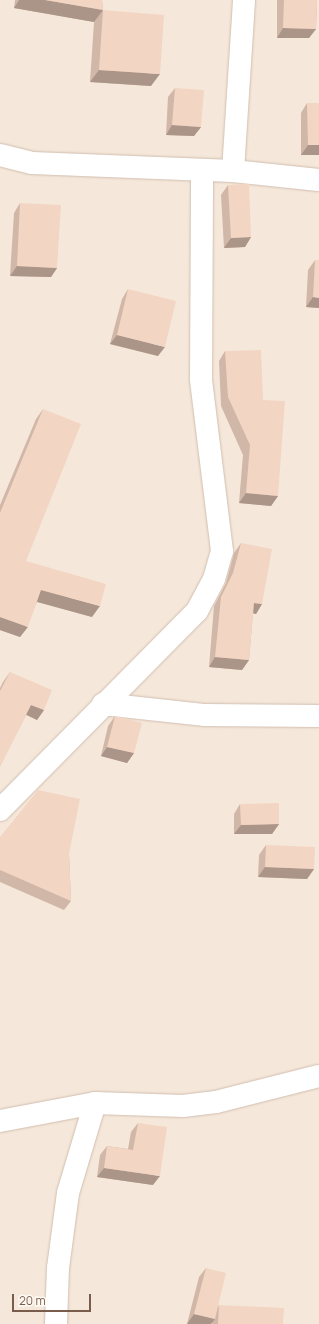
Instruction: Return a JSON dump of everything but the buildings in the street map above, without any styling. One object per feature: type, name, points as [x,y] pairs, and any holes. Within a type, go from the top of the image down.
[{"type":"street","points":[[233,170],[244,0]]},
{"type":"street","points":[[0,155],[32,163],[202,171],[233,170],[319,180]]},
{"type":"street","points":[[0,810],[103,704],[197,611],[214,579],[222,551],[202,379],[202,171]]},
{"type":"street","points":[[103,704],[206,715],[319,716]]},
{"type":"street","points":[[1,1117],[95,1103],[189,1106],[216,1102],[319,1076]]},
{"type":"street","points":[[56,1324],[58,1268],[68,1192],[95,1103]]},
{"type":"shaded area","points":[[0,0],[319,0],[319,1324],[0,1324]]}]
